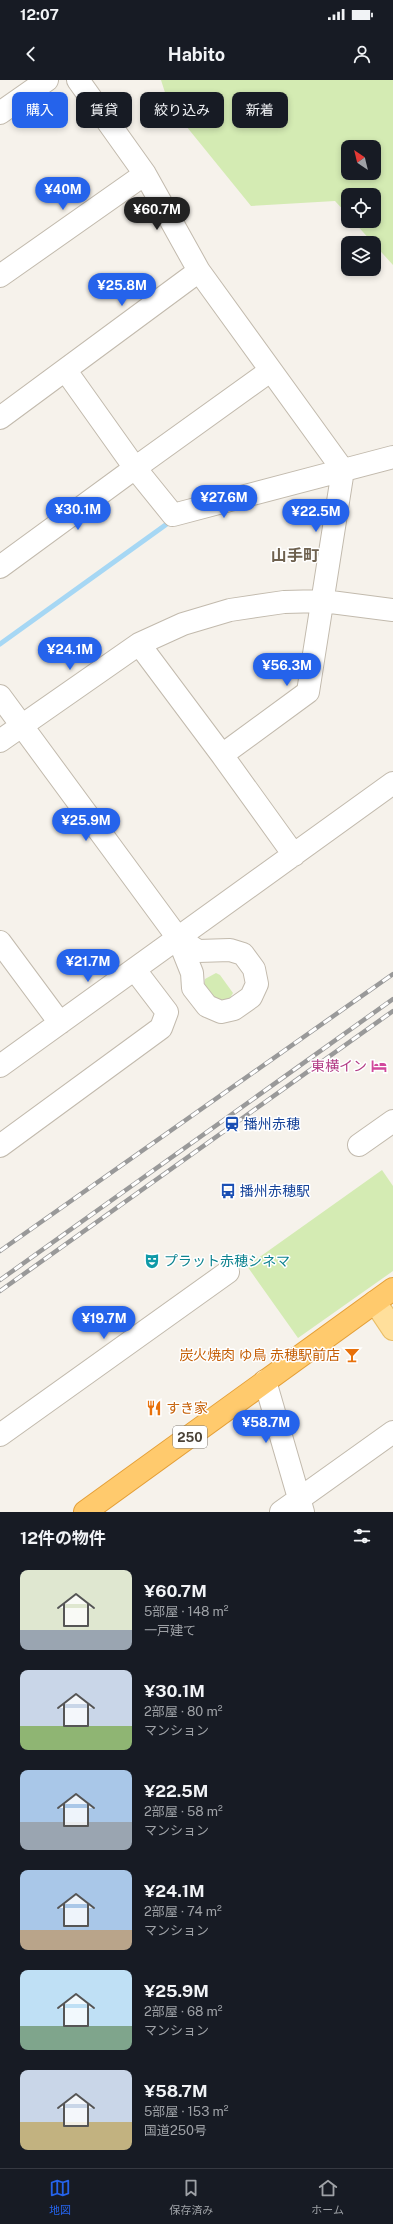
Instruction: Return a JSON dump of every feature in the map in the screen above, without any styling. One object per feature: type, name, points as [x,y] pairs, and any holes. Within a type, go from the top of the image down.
[{"type":"highway","name":"250","points":[[85,1512],[393,1289]]},
{"type":"main road","points":[[375,1302],[393,1329]]},
{"type":"street","points":[[0,114],[47,80]]},
{"type":"street","points":[[78,80],[145,174],[199,271],[343,470],[308,692],[222,754]]},
{"type":"street","points":[[0,276],[145,174]]},
{"type":"street","points":[[0,418],[66,371],[199,271]]},
{"type":"street","points":[[66,371],[136,468],[173,515],[393,457]]},
{"type":"street","points":[[0,567],[270,371]]},
{"type":"street","points":[[0,741],[139,644],[183,624],[230,610],[284,602],[323,601],[393,610]]},
{"type":"street","points":[[139,644],[222,754],[294,855]]},
{"type":"street","points":[[0,696],[178,938]]},
{"type":"street","points":[[0,1066],[393,783]]},
{"type":"street","points":[[0,942],[60,1023]]},
{"type":"street","points":[[0,1146],[161,1028],[167,1012],[135,970]]},
{"type":"street","points":[[359,1146],[393,1122]]},
{"type":"street","points":[[0,1435],[228,1272]]},
{"type":"street","points":[[265,1381],[301,1505]]},
{"type":"street","points":[[280,1512],[301,1505],[393,1432]]},
{"type":"green space","points":[[161,80],[393,80],[393,265],[381,252],[381,236],[367,236],[359,228],[381,228],[381,188],[341,188],[341,207],[335,201],[251,206],[188,128],[224,128],[224,92],[165,92]]},
{"type":"green space","points":[[216,973],[220,975],[233,993],[228,1001],[218,1004],[204,986],[205,979]]},
{"type":"green space","points":[[382,1170],[393,1186],[393,1271],[298,1338],[247,1266]]},
{"type":"waterway","points":[[0,644],[171,521]]},
{"type":"railway","points":[[0,1251],[393,974]]},
{"type":"railway","points":[[0,1280],[393,999]]},
{"type":"railway","points":[[0,1291],[393,1011]]},
{"type":"place","name":"東横イン","points":[[379,1066]]},
{"type":"place","name":"播州赤穂","points":[[232,1124]]},
{"type":"place","name":"播州赤穂駅","points":[[228,1191]]},
{"type":"place","name":"プラット赤穂シネマ","points":[[152,1261]]},
{"type":"place","name":"炭火焼肉 ゆ鳥 赤穂駅前店","points":[[352,1355]]},
{"type":"place","name":"すき家","points":[[154,1408]]},
{"type":"district","name":"山手町","points":[[295,555]]}]
